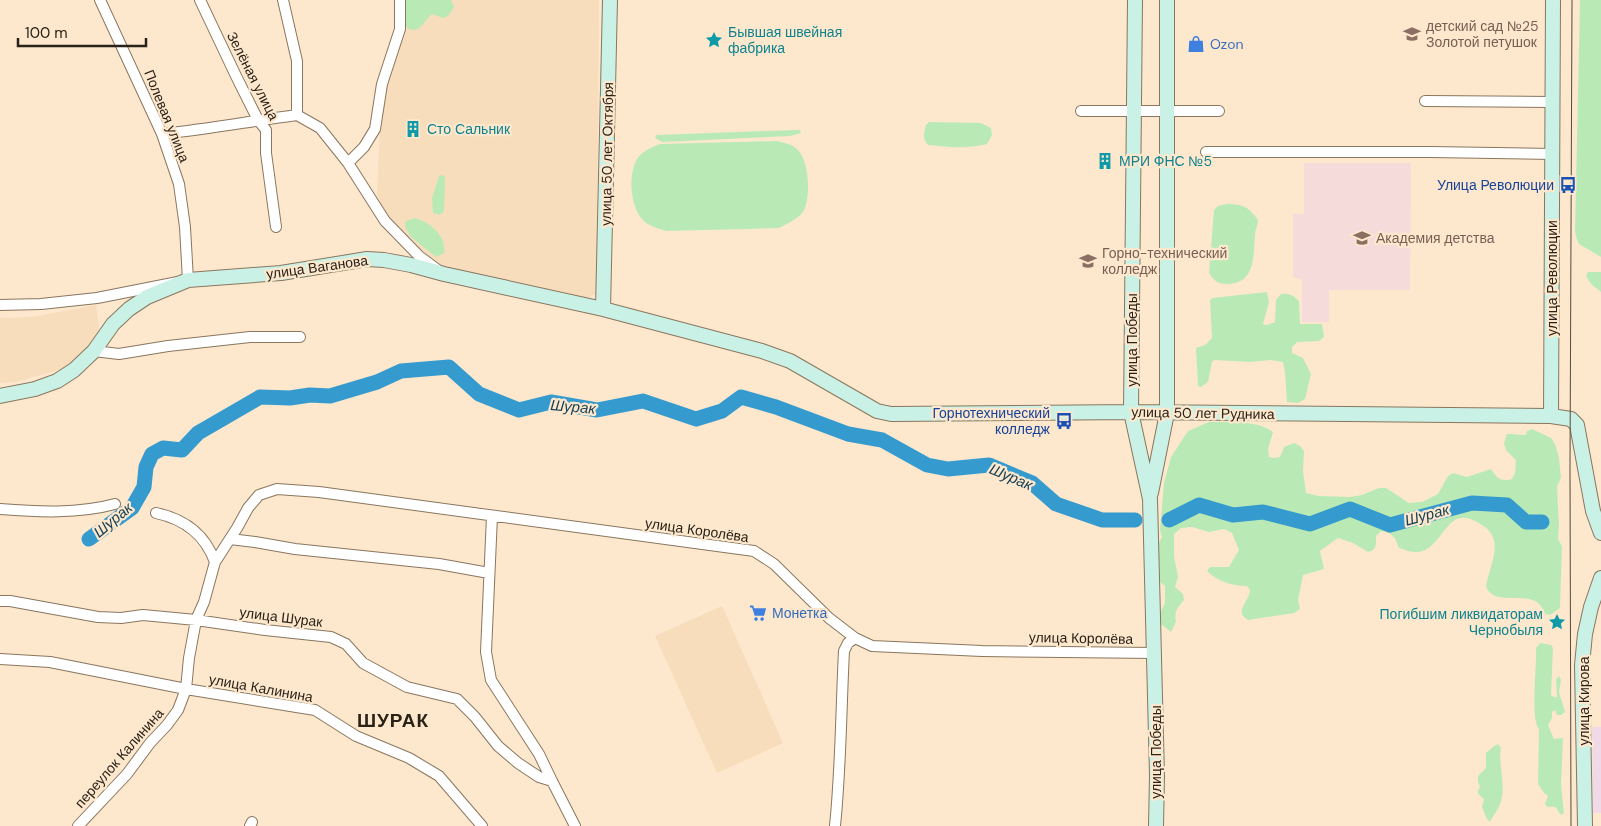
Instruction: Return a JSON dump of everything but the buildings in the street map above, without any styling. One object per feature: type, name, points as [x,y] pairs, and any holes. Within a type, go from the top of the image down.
[{"type":"street","name":"Полевая улица","points":[[100,0],[162,134],[179,184],[185,228],[188,280]]},
{"type":"street","name":"Зелёная улица","points":[[200,0],[258,120],[266,130],[266,153],[276,227]]},
{"type":"street","points":[[283,0],[297,61],[297,115]]},
{"type":"street","points":[[348,163],[364,147],[375,129],[382,84],[400,29],[400,0]]},
{"type":"street","name":"улица 50 лет Октября","points":[[603,309],[610,0]]},
{"type":"street","name":"улица Победы","points":[[1135,0],[1131,412],[1150,499],[1155,653],[1156,826]]},
{"type":"street","name":"улица Победы","points":[[1150,499],[1167,413],[1167,0]]},
{"type":"street","name":"улица Революции","points":[[1551,416],[1553,0]]},
{"type":"street","points":[[1425,101],[1552,102]]},
{"type":"street","points":[[1081,111],[1219,111]]},
{"type":"street","points":[[162,134],[297,115],[320,128],[348,163],[385,221],[419,256],[444,274]]},
{"type":"street","points":[[1206,152],[1552,154]]},
{"type":"street","name":"улица Ваганова","points":[[0,305],[41,304],[97,298],[188,280],[281,272],[367,259],[384,260],[603,309]]},
{"type":"street","name":"улица Ваганова","points":[[0,396],[35,389],[57,381],[74,370],[94,351],[114,324],[129,309],[147,297],[188,280]]},
{"type":"street","name":"улица 50 лет Рудника","points":[[603,309],[762,351],[790,361],[877,411],[891,414],[1131,412],[1551,416]]},
{"type":"street","points":[[94,351],[119,354],[168,346],[250,337],[300,337]]},
{"type":"street","points":[[1551,416],[1571,420],[1578,425],[1593,511],[1601,533]]},
{"type":"street","name":"улица Королёва","points":[[215,562],[248,508],[260,495],[277,489],[319,492],[754,551],[774,564],[819,609],[855,638],[872,646],[982,651],[1155,653]]},
{"type":"street","points":[[0,509],[72,511],[96,509],[115,504]]},
{"type":"street","points":[[156,513],[190,526],[211,549],[215,562],[204,602],[196,620]]},
{"type":"street","points":[[492,516],[486,652],[491,680],[539,754],[575,826]]},
{"type":"street","points":[[230,539],[295,549],[439,564],[489,574]]},
{"type":"street","name":"улица Кирова","points":[[1585,826],[1582,665],[1585,634],[1591,607],[1601,578]]},
{"type":"street","name":"улица Шурак","points":[[0,601],[10,601],[98,617],[121,618],[143,615],[331,637],[346,644],[363,663],[407,687],[457,699],[475,717],[498,746],[539,777],[552,781]]},
{"type":"street","name":"переулок Калинина","points":[[78,826],[127,774],[178,710],[186,689],[196,620]]},
{"type":"street","points":[[835,826],[840,772],[840,720],[844,650],[848,643],[855,638]]},
{"type":"street","name":"улица Калинина","points":[[0,659],[50,662],[186,689],[315,710],[356,736],[409,758],[439,776],[482,826]]},
{"type":"shaded area","points":[[403,0],[599,0],[597,280],[595,294],[588,298],[576,299],[447,269],[417,246],[385,212],[377,195],[381,103]]},
{"type":"shaded area","points":[[1304,163],[1411,163],[1410,290],[1329,290],[1329,322],[1302,322],[1302,280],[1293,277],[1293,214],[1304,214]]},
{"type":"shaded area","points":[[96,305],[99,329],[90,348],[73,366],[16,382],[0,383],[0,318],[32,317]]},
{"type":"shaded area","points":[[722,606],[783,743],[717,773],[655,636]]},
{"type":"shaded area","points":[[1592,727],[1601,727],[1601,813],[1593,813]]},
{"type":"green space","points":[[405,0],[451,0],[454,7],[448,16],[443,18],[432,14],[420,27],[413,30],[404,25]]},
{"type":"green space","points":[[1580,0],[1601,0],[1601,257],[1579,244],[1575,231]]},
{"type":"green space","points":[[929,122],[981,123],[991,128],[992,135],[987,144],[980,146],[928,145],[924,135],[926,125]]},
{"type":"green space","points":[[800,130],[801,133],[790,136],[662,142],[655,138],[656,135]]},
{"type":"green space","points":[[777,141],[793,146],[798,150],[805,162],[808,179],[808,196],[804,210],[799,216],[779,228],[666,231],[653,227],[642,219],[638,213],[633,198],[632,173],[637,159],[651,148],[660,144]]},
{"type":"green space","points":[[443,175],[445,177],[444,211],[440,215],[433,213],[432,198],[439,176]]},
{"type":"green space","points":[[1227,204],[1245,207],[1258,220],[1253,259],[1249,273],[1238,282],[1222,284],[1213,279],[1209,273],[1214,210],[1218,206]]},
{"type":"green space","points":[[415,218],[432,226],[443,241],[444,253],[436,257],[411,237],[405,227],[406,221]]},
{"type":"green space","points":[[1588,272],[1601,272],[1601,292],[1591,284],[1586,276]]},
{"type":"green space","points":[[1267,292],[1269,302],[1263,324],[1267,325],[1275,322],[1276,300],[1281,294],[1284,294],[1291,295],[1299,301],[1300,324],[1322,324],[1324,337],[1319,341],[1297,342],[1292,347],[1292,353],[1303,358],[1311,374],[1305,399],[1298,403],[1287,402],[1283,362],[1270,360],[1251,362],[1214,360],[1208,382],[1201,387],[1198,386],[1196,348],[1205,345],[1212,338],[1210,301],[1212,298]]},
{"type":"green space","points":[[1209,422],[1242,422],[1267,428],[1273,432],[1268,449],[1269,457],[1280,457],[1284,447],[1294,443],[1300,446],[1304,451],[1303,471],[1306,493],[1319,496],[1350,497],[1362,495],[1379,488],[1386,488],[1409,503],[1422,502],[1438,494],[1448,476],[1453,473],[1467,477],[1491,469],[1499,478],[1504,480],[1512,479],[1515,473],[1516,460],[1506,450],[1504,443],[1507,434],[1526,435],[1527,431],[1532,429],[1551,438],[1559,458],[1561,478],[1557,486],[1558,539],[1562,546],[1560,608],[1550,615],[1545,614],[1540,605],[1535,601],[1500,597],[1489,592],[1486,586],[1495,550],[1492,535],[1486,528],[1474,521],[1463,518],[1455,520],[1450,524],[1432,545],[1421,552],[1412,552],[1399,548],[1393,536],[1381,531],[1376,536],[1374,548],[1368,552],[1353,543],[1338,538],[1320,551],[1324,569],[1303,575],[1298,600],[1300,609],[1294,613],[1248,620],[1242,613],[1250,590],[1247,586],[1225,582],[1215,578],[1207,571],[1210,567],[1229,567],[1239,550],[1232,533],[1224,529],[1209,532],[1192,527],[1181,528],[1174,534],[1174,556],[1178,577],[1175,587],[1183,594],[1184,600],[1177,610],[1175,615],[1176,622],[1171,632],[1161,624],[1159,615],[1165,603],[1165,586],[1161,583],[1158,575],[1160,572],[1158,545],[1162,537],[1160,530],[1164,483],[1171,457],[1188,431]]},
{"type":"green space","points":[[1540,643],[1551,645],[1553,648],[1551,695],[1557,697],[1556,679],[1559,676],[1561,680],[1559,692],[1565,712],[1557,715],[1555,710],[1552,712],[1552,718],[1548,725],[1554,739],[1563,738],[1561,785],[1564,813],[1561,815],[1555,807],[1548,807],[1545,804],[1548,796],[1538,784],[1539,729],[1536,724],[1534,691],[1536,648]]},
{"type":"green space","points":[[1498,744],[1501,748],[1502,795],[1499,807],[1490,822],[1482,807],[1484,799],[1478,794],[1480,787],[1478,776],[1486,768],[1486,753]]},
{"type":"waterway","name":"Шурак","points":[[89,539],[132,508],[144,487],[146,467],[152,454],[163,448],[182,450],[198,433],[260,397],[330,396],[377,382],[401,371],[449,367],[479,394],[519,410],[551,402],[597,410],[643,401],[696,419],[722,411],[741,397],[776,407],[848,434],[882,440],[927,465],[948,469],[989,465],[1032,483],[1056,504],[1102,520],[1135,520]]},
{"type":"waterway","name":"Шурак","points":[[1169,520],[1199,505],[1233,515],[1263,512],[1310,524],[1350,509],[1390,525],[1472,503],[1507,505],[1526,522],[1542,522]]},
{"type":"tram line","points":[[1571,826],[1572,0]]},
{"type":"place","name":"детский сад №25 Золотой петушок","points":[[1412,34]]},
{"type":"place","name":"Бывшая швейная фабрика","points":[[714,40]]},
{"type":"place","name":"Ozon","points":[[1196,44]]},
{"type":"place","name":"Сто Сальник","points":[[413,129]]},
{"type":"place","name":"МРИ ФНС №5","points":[[1105,161]]},
{"type":"place","name":"Улица Революции","points":[[1568,185]]},
{"type":"place","name":"Академия детства","points":[[1362,238]]},
{"type":"place","name":"Горно-технический колледж","points":[[1088,261]]},
{"type":"place","name":"Горнотехнический колледж","points":[[1064,421]]},
{"type":"place","name":"Монетка","points":[[758,613]]},
{"type":"place","name":"Погибшим ликвидаторам Чернобыля","points":[[1557,622]]},
{"type":"district","name":"ШУРАК","points":[[393,720]]}]
